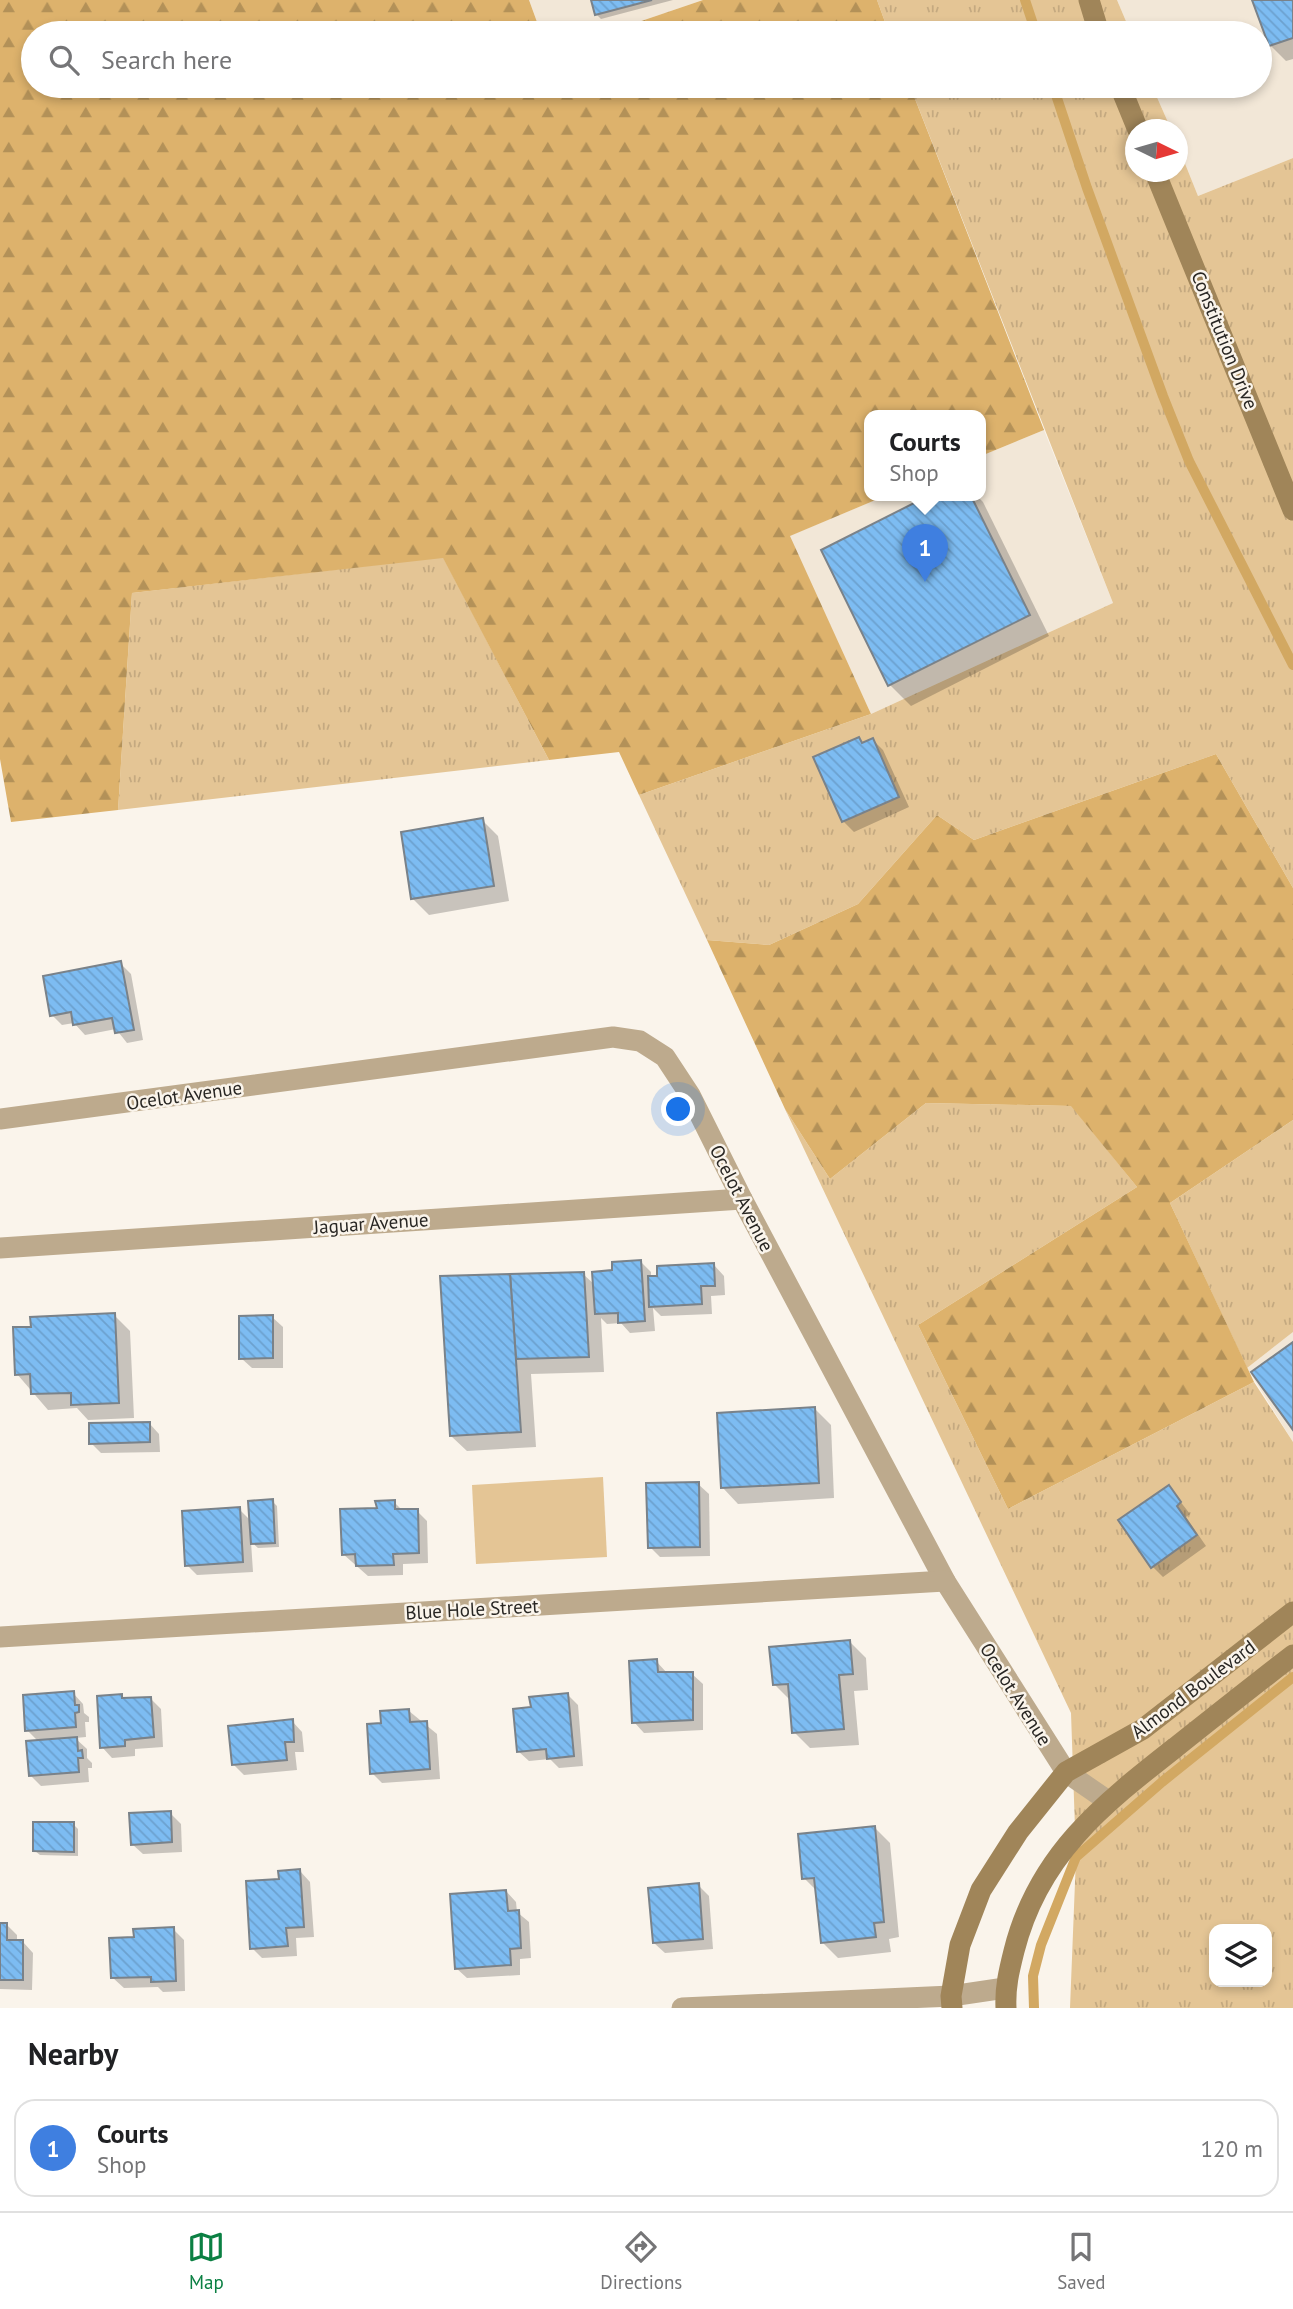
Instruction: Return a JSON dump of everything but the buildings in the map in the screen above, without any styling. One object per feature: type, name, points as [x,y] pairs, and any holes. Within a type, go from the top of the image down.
[{"type":"street","points":[[1089,0],[1095,21]]},
{"type":"street","points":[[1124,98],[1133,119]]},
{"type":"street","name":"Constitution Drive","points":[[1159,182],[1293,510]]},
{"type":"street","name":"Ocelot Avenue","points":[[0,1119],[613,1037],[640,1041],[665,1057],[690,1095],[742,1199],[945,1581],[1066,1772],[1108,1801]]},
{"type":"street","name":"Jaguar Avenue","points":[[0,1248],[742,1199]]},
{"type":"street","name":"Blue Hole Street","points":[[0,1637],[945,1581]]},
{"type":"street","name":"Almond Boulevard","points":[[952,2002],[960,1945],[981,1889],[1018,1832],[1066,1772],[1143,1729],[1293,1612]]},
{"type":"street","name":"Almond Boulevard","points":[[1005,1998],[1019,1930],[1042,1879],[1071,1839],[1108,1801],[1293,1655]]},
{"type":"street","points":[[682,2008],[952,2002],[1005,1998]]},
{"type":"shaded area","points":[[529,0],[703,0],[641,21],[537,21]]},
{"type":"shaded area","points":[[1117,0],[1293,0],[1293,158],[1198,196],[1188,171],[1188,119],[1167,119],[1157,98],[1272,98],[1272,21],[1126,21]]},
{"type":"shaded area","points":[[1044,430],[1113,603],[871,714],[789,536],[873,501],[986,501],[986,454]]},
{"type":"shaded area","points":[[1293,1332],[1293,1442],[1247,1368]]},
{"type":"green space","points":[[0,0],[529,0],[537,21],[21,21],[21,98],[915,98],[1044,430],[986,454],[986,410],[864,410],[864,501],[873,501],[790,536],[871,714],[639,795],[619,752],[549,760],[443,558],[132,593],[118,810],[11,822],[0,759]]},
{"type":"green space","points":[[703,0],[877,0],[885,21],[641,21]]},
{"type":"green space","points":[[877,0],[1117,0],[1126,21],[885,21]]},
{"type":"green space","points":[[915,98],[1157,98],[1167,119],[1125,119],[1125,182],[1188,182],[1188,171],[1198,196],[1293,158],[1293,888],[1216,754],[974,840],[937,815],[858,904],[769,945],[707,940],[639,795],[871,714],[1113,603]]},
{"type":"green space","points":[[443,557],[549,760],[118,810],[132,593]]},
{"type":"green space","points":[[1216,754],[1293,888],[1293,1120],[1170,1203],[1254,1382],[1008,1509],[918,1325],[1137,1187],[1071,1106],[926,1103],[830,1179],[785,1109],[707,940],[769,945],[858,904],[937,815],[974,840]]},
{"type":"green space","points":[[926,1103],[1072,1106],[1137,1187],[918,1325],[1008,1509],[1254,1382],[1293,1442],[1293,2008],[1070,2008],[1076,1857],[1071,1713],[785,1109],[830,1179]]},
{"type":"green space","points":[[1293,1120],[1293,1332],[1247,1368],[1170,1203]]},
{"type":"green space","points":[[603,1477],[607,1557],[476,1564],[472,1485]]},
{"type":"waterway","points":[[1025,0],[1032,21]]},
{"type":"waterway","points":[[1057,98],[1087,188],[1189,461],[1293,665]]},
{"type":"waterway","points":[[1034,2008],[1033,1976],[1041,1945],[1076,1857],[1162,1782],[1293,1677]]},
{"type":"place","name":"Courts","points":[[925,582]]}]
